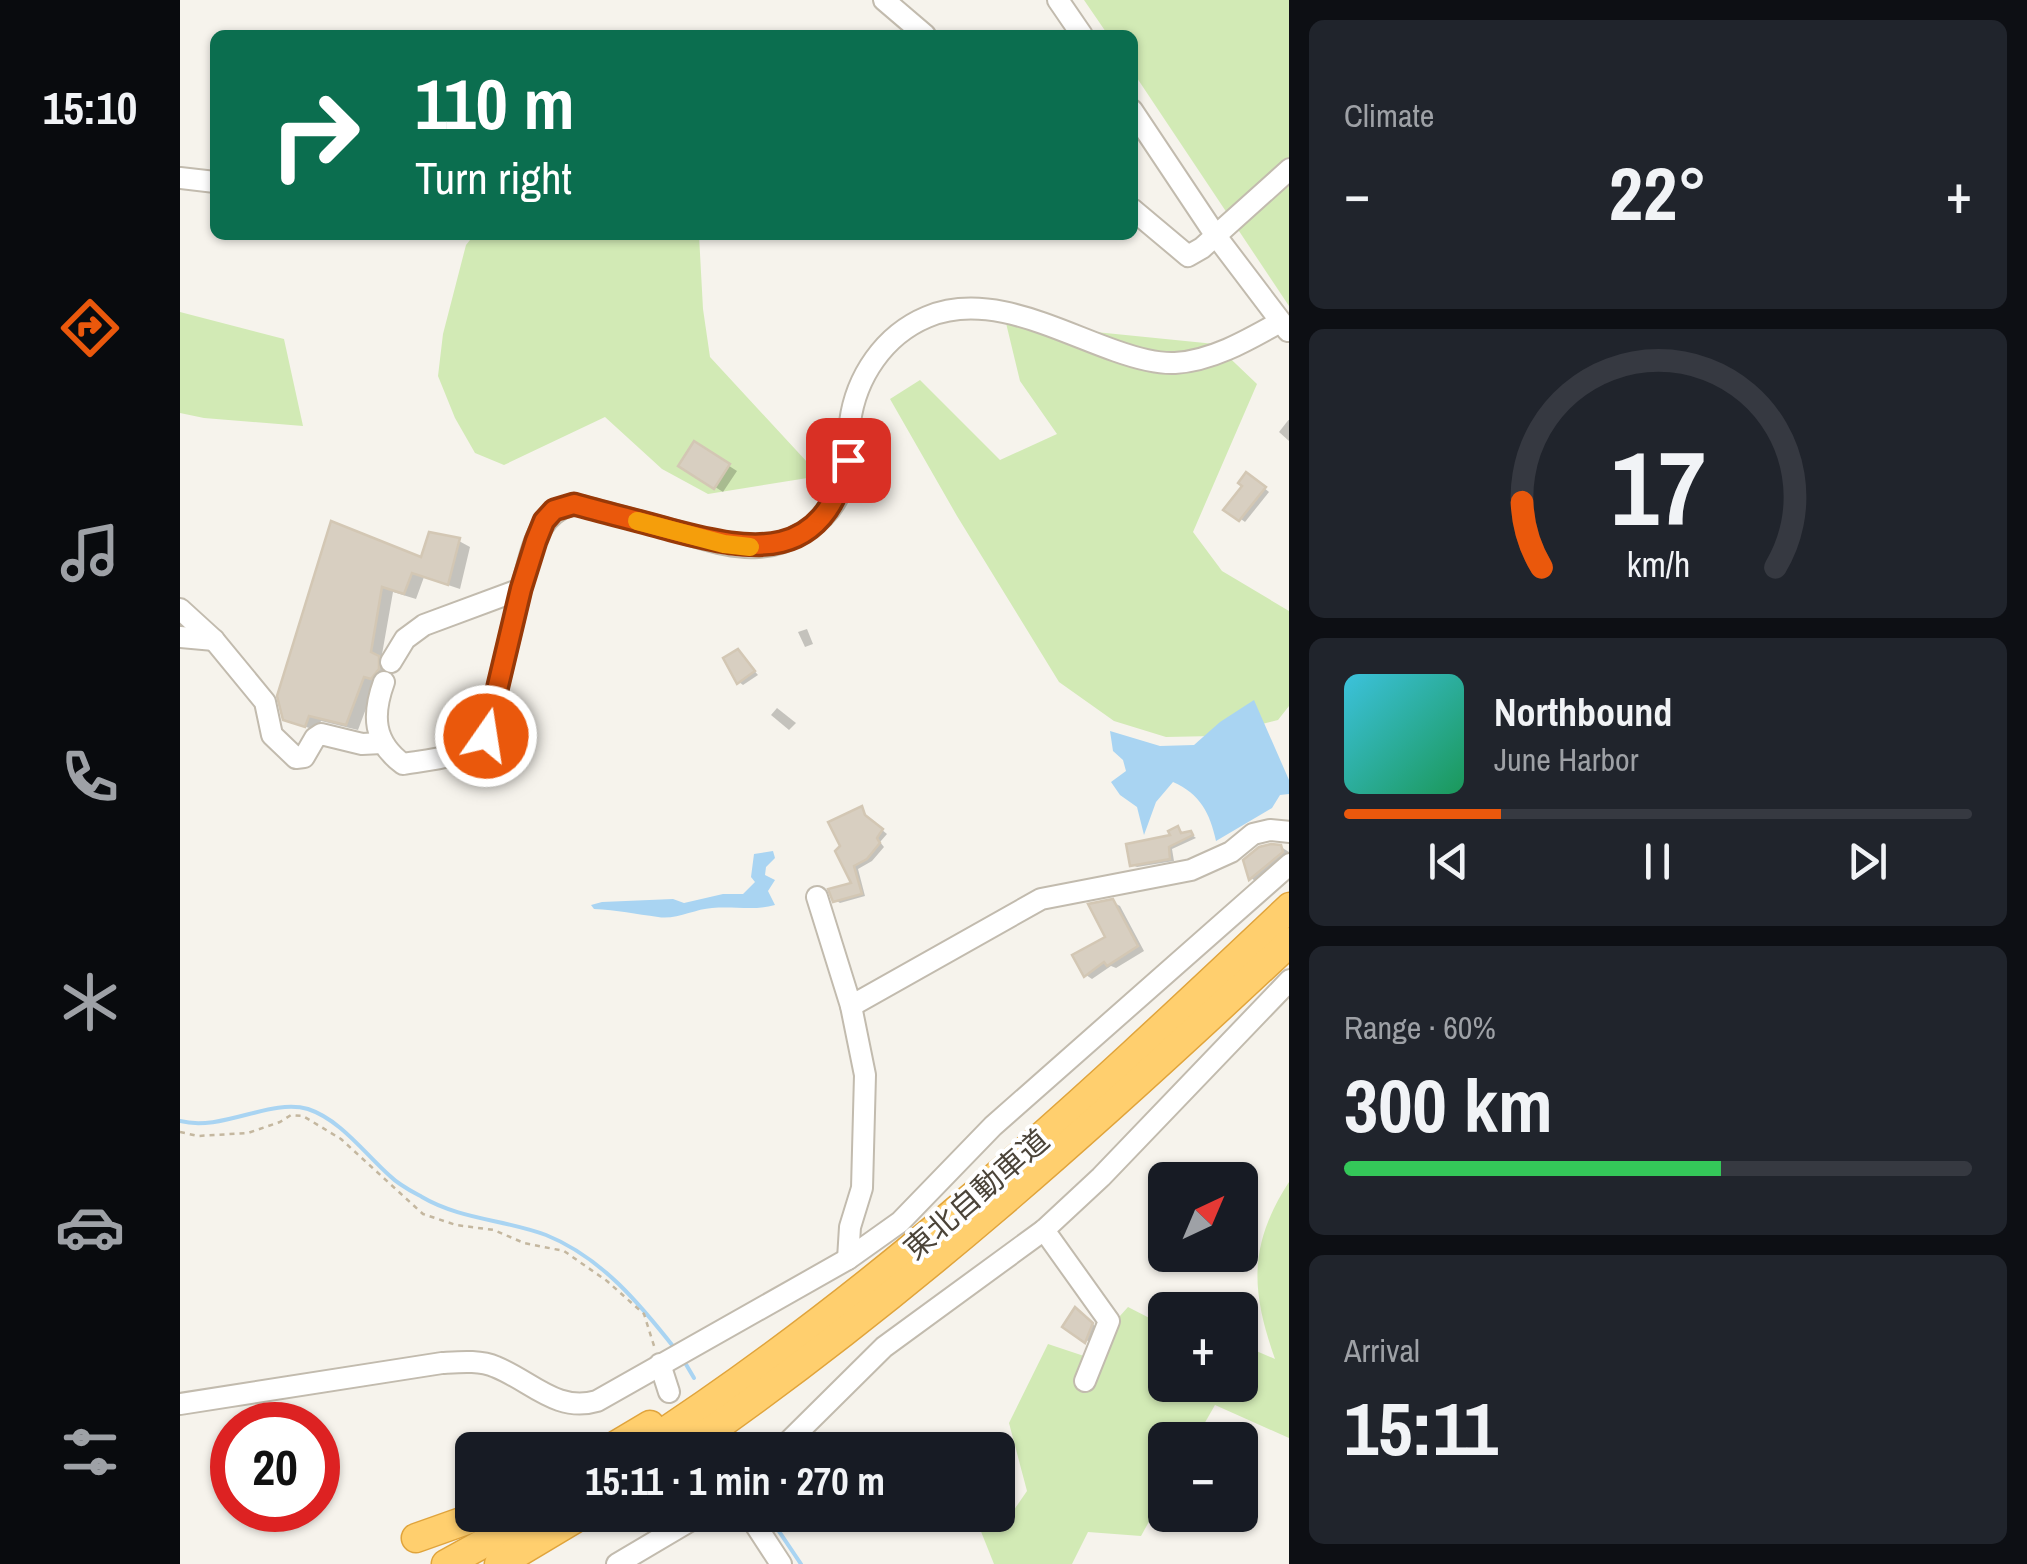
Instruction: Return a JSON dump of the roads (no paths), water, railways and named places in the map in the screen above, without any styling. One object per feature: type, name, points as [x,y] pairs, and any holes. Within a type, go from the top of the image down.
[{"type":"highway","name":"東北自動車道","points":[[663,1432],[860,1293],[1076,1108],[1289,908]]},
{"type":"highway","name":"東北自動車道","points":[[709,1432],[917,1276],[1105,1116],[1289,943]]},
{"type":"highway","points":[[638,1432],[692,1399],[812,1313],[860,1293]]},
{"type":"highway","points":[[416,1538],[455,1524]]},
{"type":"highway","points":[[446,1564],[504,1532]]},
{"type":"highway","points":[[499,1564],[553,1532]]},
{"type":"street","points":[[884,0],[919,30]]},
{"type":"street","points":[[1058,0],[1079,30]]},
{"type":"street","points":[[521,589],[424,625],[405,639],[388,672],[374,721],[388,753],[403,764],[470,750],[486,736],[521,589],[544,521],[554,510],[574,504],[724,544],[758,547],[785,542],[810,528],[827,512],[841,490],[848,460],[850,421],[870,365],[895,336],[926,317],[956,308],[990,308],[1135,357],[1174,363],[1234,347],[1285,327],[1216,236],[1138,119]]},
{"type":"street","points":[[1138,214],[1188,256],[1289,170]]},
{"type":"street","points":[[180,178],[210,181]]},
{"type":"street","points":[[180,609],[214,640],[266,702],[272,735],[296,758],[304,758],[321,734],[362,744],[382,743]]},
{"type":"street","points":[[180,637],[214,640]]},
{"type":"street","points":[[851,1006],[1041,898],[1191,870],[1231,852],[1252,834],[1289,832]]},
{"type":"street","points":[[180,1404],[442,1362],[472,1362],[494,1366],[558,1402],[584,1405],[848,1259],[900,1222],[993,1126],[1289,865]]},
{"type":"street","points":[[817,897],[851,1006],[866,1075],[862,1188],[850,1227],[848,1259]]},
{"type":"street","points":[[798,1432],[884,1347],[1044,1230],[1101,1177],[1289,981]]},
{"type":"street","points":[[1044,1230],[1109,1321],[1085,1381]]},
{"type":"street","points":[[660,1364],[669,1392]]},
{"type":"street","points":[[617,1564],[671,1532]]},
{"type":"street","points":[[760,1532],[781,1564]]},
{"type":"water","points":[[1254,700],[1289,780],[1289,794],[1280,795],[1272,808],[1216,841],[1202,806],[1190,792],[1173,782],[1156,802],[1144,835],[1137,807],[1120,795],[1111,782],[1126,771],[1123,760],[1113,751],[1110,731],[1160,746],[1194,745]]},
{"type":"water","points":[[773,851],[775,858],[766,867],[765,875],[775,880],[768,891],[775,905],[712,908],[665,918],[594,909],[591,905],[673,899],[684,903],[723,894],[743,894],[755,882],[751,877],[754,854]]},
{"type":"waterway","points":[[180,1121],[212,1122],[293,1107],[320,1114],[342,1129],[405,1188],[422,1197],[451,1210],[531,1230],[566,1244],[602,1269],[634,1299],[676,1350]]},
{"type":"waterway","points":[[684,1361],[694,1378]]},
{"type":"waterway","points":[[779,1532],[801,1564]]}]
